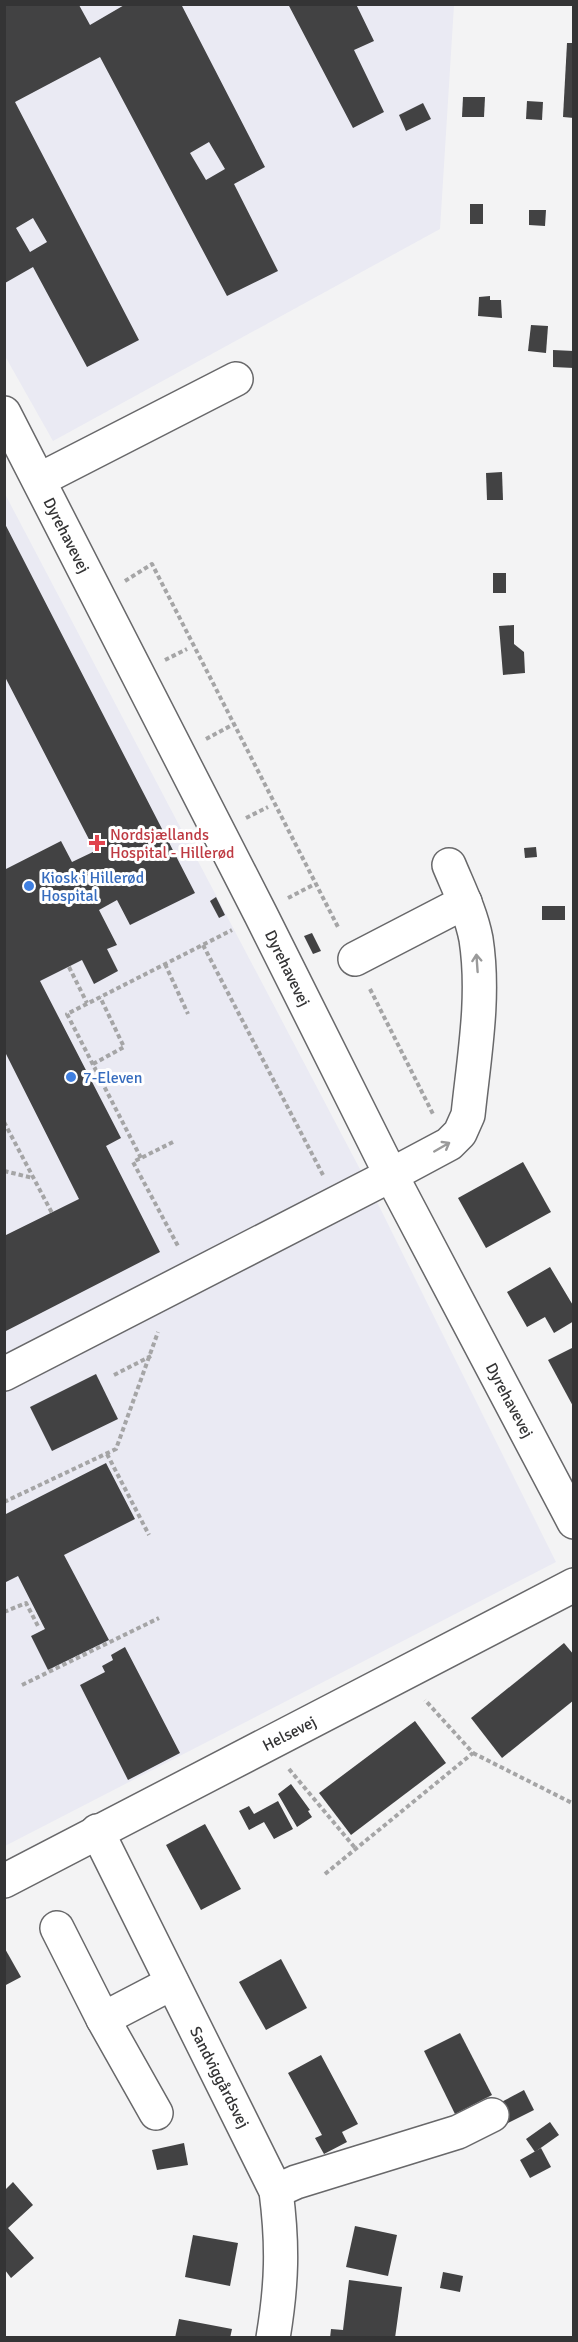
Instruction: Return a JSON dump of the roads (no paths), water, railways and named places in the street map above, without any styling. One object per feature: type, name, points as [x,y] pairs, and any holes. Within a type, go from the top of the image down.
[{"type":"street","points":[[39,480],[236,379]]},
{"type":"street","name":"Dyrehavevej","points":[[4,413],[391,1175],[573,1522]]},
{"type":"street","points":[[4,1374],[391,1175],[449,1144],[460,1133],[468,1115],[480,995],[476,938],[465,902],[449,865]]},
{"type":"street","points":[[354,959],[465,902]]},
{"type":"street","name":"Helsevej","points":[[4,1881],[573,1585]]},
{"type":"street","name":"Sandviggårdsvej","points":[[97,1831],[276,2191],[282,2242],[281,2291],[273,2337]]},
{"type":"street","points":[[57,1928],[103,2019],[156,2113]]},
{"type":"street","points":[[103,2019],[172,1983]]},
{"type":"street","points":[[276,2191],[296,2182],[458,2132],[492,2115]]},
{"type":"place","name":"Nordsjællands Hospital - Hillerød","points":[[97,843]]},
{"type":"place","name":"Kiosk i Hillerød Hospital","points":[[29,886]]},
{"type":"place","name":"7-Eleven","points":[[71,1077]]}]
